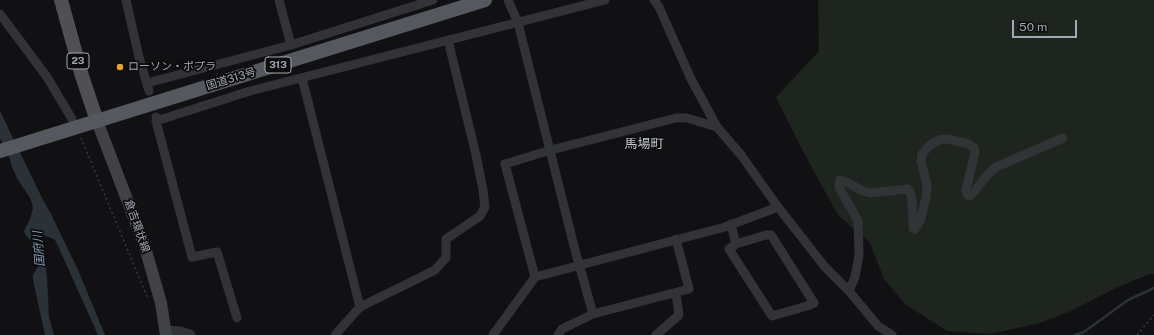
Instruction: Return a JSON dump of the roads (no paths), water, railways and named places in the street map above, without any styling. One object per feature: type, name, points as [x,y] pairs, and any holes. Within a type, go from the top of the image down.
[{"type":"highway","name":"国道313号","points":[[0,151],[485,0]]},
{"type":"main road","name":"23","points":[[61,0],[82,76],[97,120]]},
{"type":"main road","name":"倉吉環状線","points":[[97,120],[144,244],[161,303],[166,333]]},
{"type":"street","points":[[126,0],[139,57],[148,87],[291,45],[434,0]]},
{"type":"street","points":[[279,0],[291,45]]},
{"type":"street","points":[[508,0],[518,23],[579,265],[593,314]]},
{"type":"street","points":[[237,318],[217,252],[192,257],[156,119],[250,91],[605,0]]},
{"type":"street","points":[[654,0],[659,7],[691,79],[717,127],[741,155],[778,207],[825,267],[849,291],[878,326],[892,335]]},
{"type":"street","points":[[0,14],[47,77],[75,128]]},
{"type":"street","points":[[335,335],[360,308],[435,270],[446,258],[446,239],[480,216],[485,207],[476,155],[448,40]]},
{"type":"street","points":[[302,78],[360,308]]},
{"type":"street","points":[[535,277],[505,164],[551,150],[676,118],[687,118],[717,127]]},
{"type":"street","points":[[849,291],[855,277],[859,254],[858,221],[839,187],[840,180],[870,193],[908,189],[912,200],[913,228],[915,229],[920,221],[926,198],[927,185],[921,161],[922,154],[929,146],[941,139],[948,139],[970,144],[974,148],[975,152],[966,190],[967,194],[970,196],[988,174],[996,167],[1063,138]]},
{"type":"street","points":[[493,335],[535,277],[730,224],[778,207]]},
{"type":"street","points":[[730,224],[736,244]]},
{"type":"street","points":[[766,235],[771,235],[814,302],[808,306],[772,316],[729,249],[736,244],[766,235]]},
{"type":"street","points":[[558,335],[562,329],[593,314],[676,294],[690,289],[676,239]]},
{"type":"street","points":[[656,335],[679,315],[676,294]]},
{"type":"street","points":[[166,333],[180,332],[190,335]]},
{"type":"water","name":"国府川","points":[[0,111],[78,270],[105,335],[98,335],[55,240],[44,235],[42,236],[42,243],[47,276],[49,317],[54,335],[45,335],[33,280],[33,275],[38,266],[38,262],[34,243],[26,236],[24,231],[30,219],[33,208],[32,203],[18,180],[0,138]]},
{"type":"waterway","points":[[1075,335],[1084,332],[1128,300],[1154,288]]},
{"type":"place","name":"ローソン・ポプラ","points":[[120,67]]},
{"type":"district","name":"馬場町","points":[[644,144]]}]
